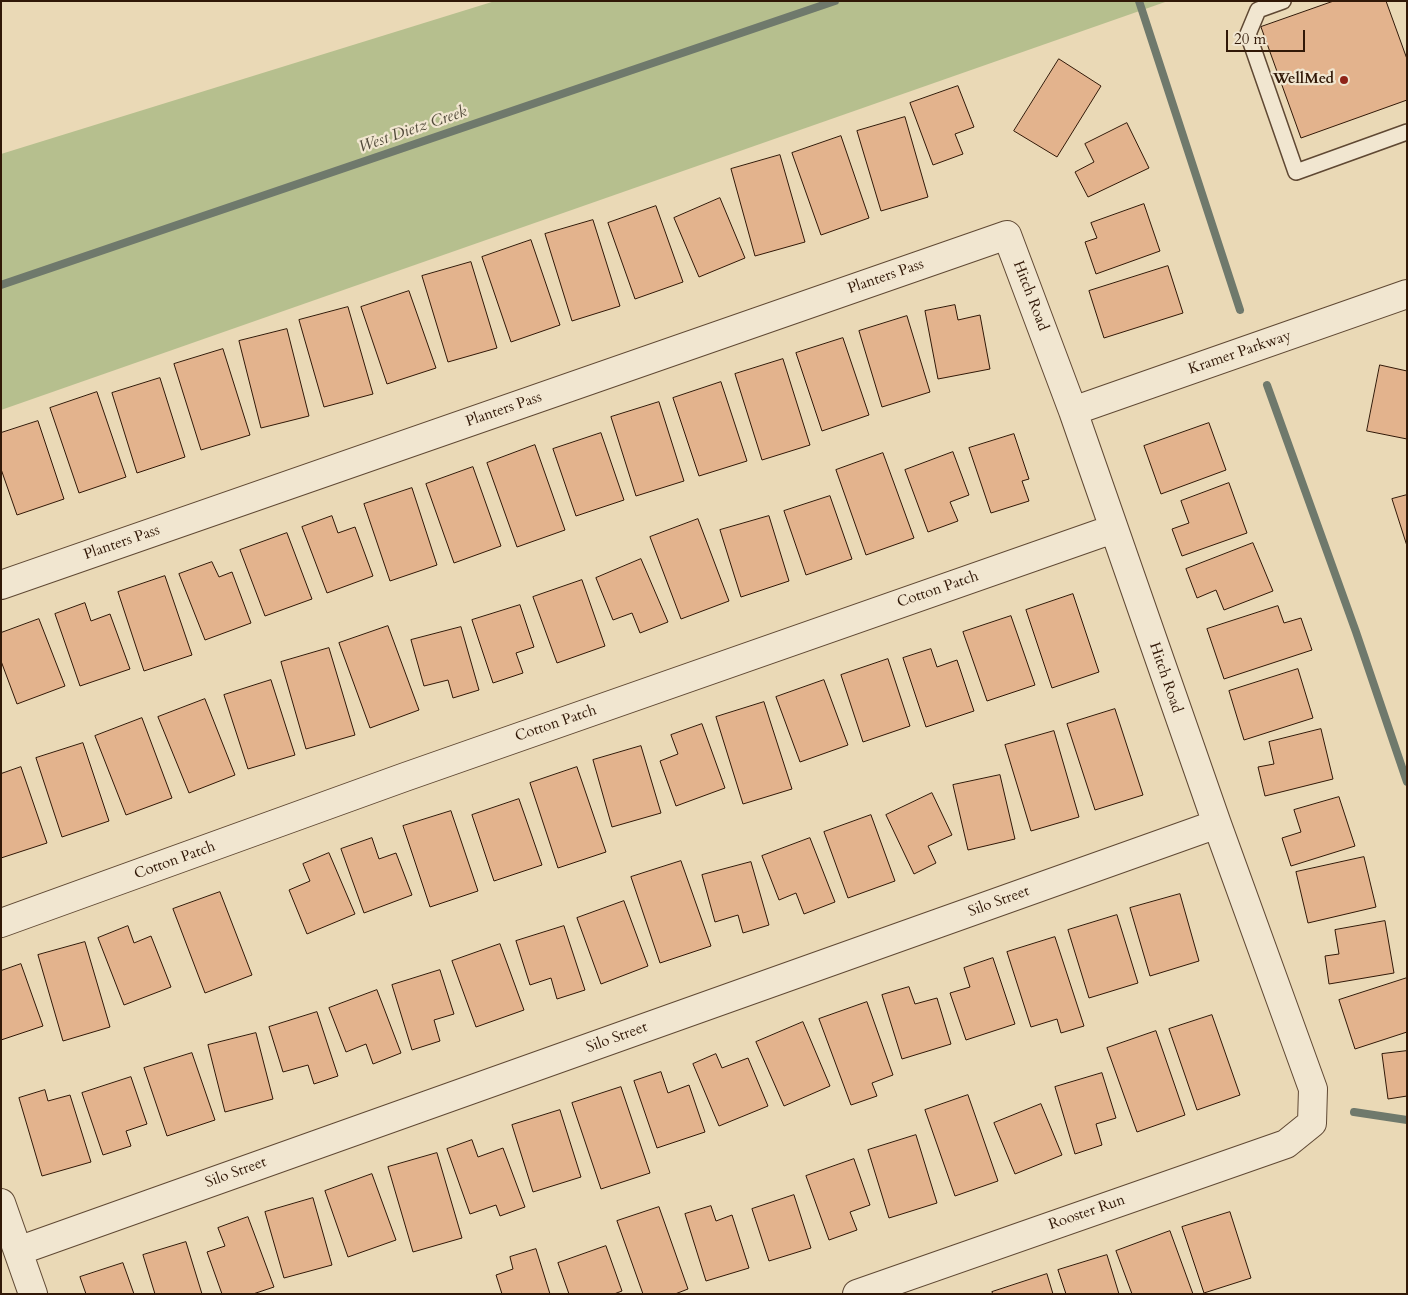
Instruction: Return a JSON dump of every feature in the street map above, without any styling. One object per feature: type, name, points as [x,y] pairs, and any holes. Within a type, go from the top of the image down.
[{"type":"street","name":"Hitch Road","points":[[1007,235],[1074,411],[1113,529],[1313,1089],[1312,1123]]},
{"type":"street","name":"Planters Pass","points":[[1,585],[1007,235]]},
{"type":"street","name":"Kramer Parkway","points":[[1074,411],[1407,294]]},
{"type":"street","name":"Cotton Patch","points":[[1,924],[415,774],[1113,529]]},
{"type":"street","name":"Silo Street","points":[[18,1251],[1217,824]]},
{"type":"street","name":"Rooster Run","points":[[857,1294],[1286,1144],[1312,1123]]},
{"type":"street","points":[[1,1203],[33,1294]]},
{"type":"lane","points":[[1283,1],[1258,10],[1248,34],[1296,172],[1407,132]]},
{"type":"green space","points":[[495,1],[1168,1],[1,410],[1,154]]},
{"type":"building","name":"WellMed","points":[[1334,1],[1386,1],[1407,59],[1407,100],[1301,138],[1261,27]]},
{"type":"building","points":[[1059,59],[1101,86],[1057,157],[1014,131]]},
{"type":"building","points":[[958,86],[974,127],[955,134],[963,154],[933,165],[910,103]]},
{"type":"building","points":[[905,117],[928,197],[881,211],[857,131]]},
{"type":"building","points":[[1127,123],[1149,168],[1088,197],[1075,172],[1094,162],[1085,144]]},
{"type":"building","points":[[841,136],[869,218],[821,235],[792,153]]},
{"type":"building","points":[[780,155],[805,242],[755,256],[731,169]]},
{"type":"building","points":[[720,198],[745,258],[699,277],[674,218]]},
{"type":"building","points":[[1144,204],[1160,251],[1096,274],[1085,242],[1097,238],[1091,223]]},
{"type":"building","points":[[656,206],[683,282],[635,299],[608,223]]},
{"type":"building","points":[[593,220],[620,306],[572,321],[545,234]]},
{"type":"building","points":[[531,240],[560,325],[511,342],[482,257]]},
{"type":"building","points":[[471,262],[497,348],[448,362],[422,276]]},
{"type":"building","points":[[1168,266],[1183,313],[1104,338],[1089,291]]},
{"type":"building","points":[[409,291],[436,368],[387,384],[361,307]]},
{"type":"building","points":[[955,305],[958,320],[980,315],[990,369],[938,379],[925,311]]},
{"type":"building","points":[[348,307],[373,394],[324,407],[299,320]]},
{"type":"building","points":[[907,316],[930,392],[882,407],[859,331]]},
{"type":"building","points":[[287,329],[309,416],[261,428],[239,341]]},
{"type":"building","points":[[843,338],[869,415],[822,431],[796,353]]},
{"type":"building","points":[[223,349],[250,435],[201,450],[174,364]]},
{"type":"building","points":[[783,359],[810,445],[762,460],[735,374]]},
{"type":"building","points":[[1380,365],[1407,371],[1407,439],[1367,431]]},
{"type":"building","points":[[160,378],[185,457],[137,473],[112,393]]},
{"type":"building","points":[[721,382],[747,461],[699,476],[673,398]]},
{"type":"building","points":[[97,392],[126,477],[79,493],[50,408]]},
{"type":"building","points":[[659,402],[684,481],[636,496],[611,417]]},
{"type":"building","points":[[38,421],[64,499],[17,515],[1,469],[1,433]]},
{"type":"building","points":[[1209,423],[1226,470],[1161,494],[1144,446]]},
{"type":"building","points":[[601,433],[624,500],[576,516],[553,449]]},
{"type":"building","points":[[1014,434],[1029,479],[1022,481],[1029,501],[991,513],[969,448]]},
{"type":"building","points":[[535,445],[565,530],[517,547],[487,463]]},
{"type":"building","points":[[953,452],[969,495],[950,502],[958,521],[928,532],[905,470]]},
{"type":"building","points":[[883,453],[914,538],[866,555],[836,470]]},
{"type":"building","points":[[473,467],[501,546],[454,563],[426,484]]},
{"type":"building","points":[[1229,483],[1247,533],[1182,556],[1172,529],[1189,523],[1181,501]]},
{"type":"building","points":[[412,488],[437,565],[390,581],[364,504]]},
{"type":"building","points":[[1407,495],[1407,546],[1392,499]]},
{"type":"building","points":[[830,496],[852,559],[806,575],[784,511]]},
{"type":"building","points":[[332,516],[338,533],[355,527],[373,576],[327,593],[302,527]]},
{"type":"building","points":[[769,516],[789,581],[741,597],[720,530]]},
{"type":"building","points":[[698,519],[729,601],[681,619],[650,537]]},
{"type":"building","points":[[287,533],[312,599],[265,616],[240,550]]},
{"type":"building","points":[[1253,543],[1273,591],[1224,610],[1216,590],[1197,598],[1186,569]]},
{"type":"building","points":[[641,559],[668,622],[640,633],[632,613],[613,620],[596,578]]},
{"type":"building","points":[[212,562],[219,577],[232,572],[251,623],[205,640],[179,574]]},
{"type":"building","points":[[165,576],[192,655],[144,671],[118,592]]},
{"type":"building","points":[[582,580],[605,646],[557,663],[533,597]]},
{"type":"building","points":[[1073,594],[1099,672],[1052,688],[1026,610]]},
{"type":"building","points":[[85,603],[91,621],[110,614],[130,669],[80,686],[55,614]]},
{"type":"building","points":[[520,605],[534,647],[516,653],[523,673],[493,683],[472,620]]},
{"type":"building","points":[[1278,606],[1284,623],[1301,618],[1312,650],[1224,679],[1207,629]]},
{"type":"building","points":[[1011,616],[1035,685],[987,701],[963,632]]},
{"type":"building","points":[[39,619],[65,686],[17,704],[1,661],[1,633]]},
{"type":"building","points":[[388,626],[419,710],[370,728],[339,643]]},
{"type":"building","points":[[461,627],[479,690],[453,698],[448,680],[424,686],[411,640]]},
{"type":"building","points":[[329,648],[355,735],[306,749],[281,662]]},
{"type":"building","points":[[931,649],[937,667],[957,660],[974,711],[926,727],[903,658]]},
{"type":"building","points":[[888,659],[910,726],[863,742],[841,675]]},
{"type":"building","points":[[1298,669],[1313,718],[1244,740],[1229,691]]},
{"type":"building","points":[[271,680],[295,755],[248,769],[224,695]]},
{"type":"building","points":[[824,680],[848,745],[800,762],[776,697]]},
{"type":"building","points":[[205,699],[235,775],[189,793],[158,717]]},
{"type":"building","points":[[764,702],[792,789],[743,804],[716,717]]},
{"type":"building","points":[[1115,709],[1143,795],[1095,810],[1067,724]]},
{"type":"building","points":[[142,718],[172,798],[126,815],[95,736]]},
{"type":"building","points":[[702,724],[725,788],[676,806],[660,761],[678,754],[671,735]]},
{"type":"building","points":[[1321,729],[1333,779],[1265,796],[1258,767],[1274,764],[1269,742]]},
{"type":"building","points":[[1054,731],[1079,817],[1031,831],[1005,745]]},
{"type":"building","points":[[83,743],[109,821],[62,837],[36,758]]},
{"type":"building","points":[[641,746],[661,813],[612,827],[593,760]]},
{"type":"building","points":[[21,767],[47,843],[1,858],[1,774]]},
{"type":"building","points":[[577,767],[606,852],[558,868],[530,783]]},
{"type":"building","points":[[1000,775],[1015,839],[968,850],[953,785]]},
{"type":"building","points":[[932,793],[952,835],[928,846],[936,863],[914,874],[886,815]]},
{"type":"building","points":[[1339,797],[1355,846],[1291,866],[1282,838],[1301,832],[1294,810]]},
{"type":"building","points":[[519,799],[542,865],[494,881],[472,815]]},
{"type":"building","points":[[451,811],[478,891],[430,907],[403,826]]},
{"type":"building","points":[[871,815],[895,881],[848,898],[824,832]]},
{"type":"building","points":[[372,838],[379,859],[396,853],[412,895],[364,913],[341,849]]},
{"type":"building","points":[[810,838],[835,902],[804,914],[796,893],[779,900],[762,856]]},
{"type":"building","points":[[329,853],[355,914],[307,934],[289,890],[310,881],[303,864]]},
{"type":"building","points":[[1364,857],[1376,907],[1308,923],[1296,872]]},
{"type":"building","points":[[681,861],[711,946],[660,963],[631,877]]},
{"type":"building","points":[[751,862],[769,925],[743,933],[738,915],[715,922],[702,875]]},
{"type":"building","points":[[220,892],[252,975],[205,993],[173,909]]},
{"type":"building","points":[[1180,894],[1199,961],[1150,976],[1130,908]]},
{"type":"building","points":[[624,901],[648,966],[601,984],[577,918]]},
{"type":"building","points":[[1117,915],[1138,983],[1089,998],[1068,930]]},
{"type":"building","points":[[1385,921],[1394,973],[1329,984],[1325,956],[1339,954],[1335,930]]},
{"type":"building","points":[[128,926],[134,943],[151,936],[171,987],[124,1005],[98,938]]},
{"type":"building","points":[[564,926],[585,990],[557,999],[551,978],[530,985],[516,941]]},
{"type":"building","points":[[1055,937],[1084,1026],[1061,1033],[1057,1019],[1031,1027],[1007,952]]},
{"type":"building","points":[[85,942],[110,1027],[63,1041],[38,955]]},
{"type":"building","points":[[500,944],[524,1010],[476,1027],[452,961]]},
{"type":"building","points":[[993,958],[1015,1024],[966,1040],[950,993],[970,987],[964,968]]},
{"type":"building","points":[[21,964],[43,1026],[1,1040],[1,971]]},
{"type":"building","points":[[440,970],[454,1014],[434,1020],[440,1041],[412,1050],[392,985]]},
{"type":"building","points":[[1407,978],[1407,1032],[1355,1049],[1339,1000]]},
{"type":"building","points":[[909,987],[915,1004],[937,998],[951,1044],[902,1059],[882,995]]},
{"type":"building","points":[[377,990],[401,1053],[373,1064],[366,1044],[346,1052],[329,1008]]},
{"type":"building","points":[[867,1002],[893,1075],[872,1083],[877,1096],[851,1105],[819,1019]]},
{"type":"building","points":[[317,1012],[338,1076],[314,1084],[308,1065],[283,1072],[269,1027]]},
{"type":"building","points":[[1212,1015],[1240,1095],[1197,1110],[1169,1029]]},
{"type":"building","points":[[803,1022],[830,1086],[784,1106],[756,1042]]},
{"type":"building","points":[[1156,1031],[1185,1115],[1137,1132],[1107,1048]]},
{"type":"building","points":[[256,1033],[273,1099],[225,1112],[208,1045]]},
{"type":"building","points":[[1407,1051],[1407,1096],[1388,1099],[1382,1054]]},
{"type":"building","points":[[192,1053],[215,1120],[167,1136],[144,1068]]},
{"type":"building","points":[[716,1054],[722,1068],[748,1058],[768,1106],[719,1126],[693,1064]]},
{"type":"building","points":[[661,1072],[668,1093],[689,1085],[705,1132],[657,1148],[634,1081]]},
{"type":"building","points":[[1102,1073],[1116,1118],[1096,1124],[1102,1145],[1075,1154],[1055,1087]]},
{"type":"building","points":[[131,1077],[147,1124],[126,1131],[131,1146],[103,1155],[82,1093]]},
{"type":"building","points":[[621,1087],[650,1173],[601,1189],[572,1103]]},
{"type":"building","points":[[45,1090],[48,1101],[70,1095],[91,1162],[42,1176],[19,1098]]},
{"type":"building","points":[[968,1095],[998,1181],[955,1196],[925,1110]]},
{"type":"building","points":[[1041,1104],[1062,1155],[1015,1174],[994,1123]]},
{"type":"building","points":[[560,1110],[581,1177],[533,1192],[512,1125]]},
{"type":"building","points":[[916,1135],[937,1203],[889,1218],[868,1150]]},
{"type":"building","points":[[472,1140],[478,1157],[503,1148],[525,1207],[500,1216],[496,1205],[470,1214],[447,1149]]},
{"type":"building","points":[[437,1153],[462,1238],[413,1252],[388,1167]]},
{"type":"building","points":[[854,1159],[870,1205],[850,1212],[857,1230],[829,1240],[806,1176]]},
{"type":"building","points":[[372,1174],[396,1240],[348,1257],[325,1191]]},
{"type":"building","points":[[794,1195],[811,1248],[769,1261],[752,1209]]},
{"type":"building","points":[[313,1198],[332,1265],[284,1278],[265,1212]]},
{"type":"building","points":[[711,1206],[716,1221],[732,1215],[749,1268],[706,1281],[685,1214]]},
{"type":"building","points":[[659,1207],[688,1289],[675,1294],[643,1294],[617,1221]]},
{"type":"building","points":[[1230,1212],[1251,1278],[1204,1293],[1182,1227]]},
{"type":"building","points":[[248,1217],[274,1287],[253,1294],[222,1294],[207,1252],[225,1246],[218,1228]]},
{"type":"building","points":[[1170,1231],[1193,1294],[1132,1294],[1116,1251]]},
{"type":"building","points":[[186,1242],[202,1294],[155,1294],[143,1255]]},
{"type":"building","points":[[606,1246],[622,1291],[614,1294],[569,1294],[558,1263]]},
{"type":"building","points":[[536,1249],[550,1294],[502,1294],[496,1275],[513,1269],[510,1257]]},
{"type":"building","points":[[1107,1255],[1119,1294],[1066,1294],[1058,1270]]},
{"type":"building","points":[[123,1263],[134,1294],[86,1294],[80,1277]]},
{"type":"building","points":[[1047,1274],[1053,1294],[993,1294],[992,1292]]},
{"type":"waterway","name":"West Dietz Creek","points":[[1,285],[835,1]]},
{"type":"waterway","points":[[1139,1],[1240,310]]},
{"type":"waterway","points":[[1267,385],[1356,632],[1407,782]]},
{"type":"waterway","points":[[1354,1112],[1407,1120]]},
{"type":"place","name":"WellMed","points":[[1344,80]]}]
